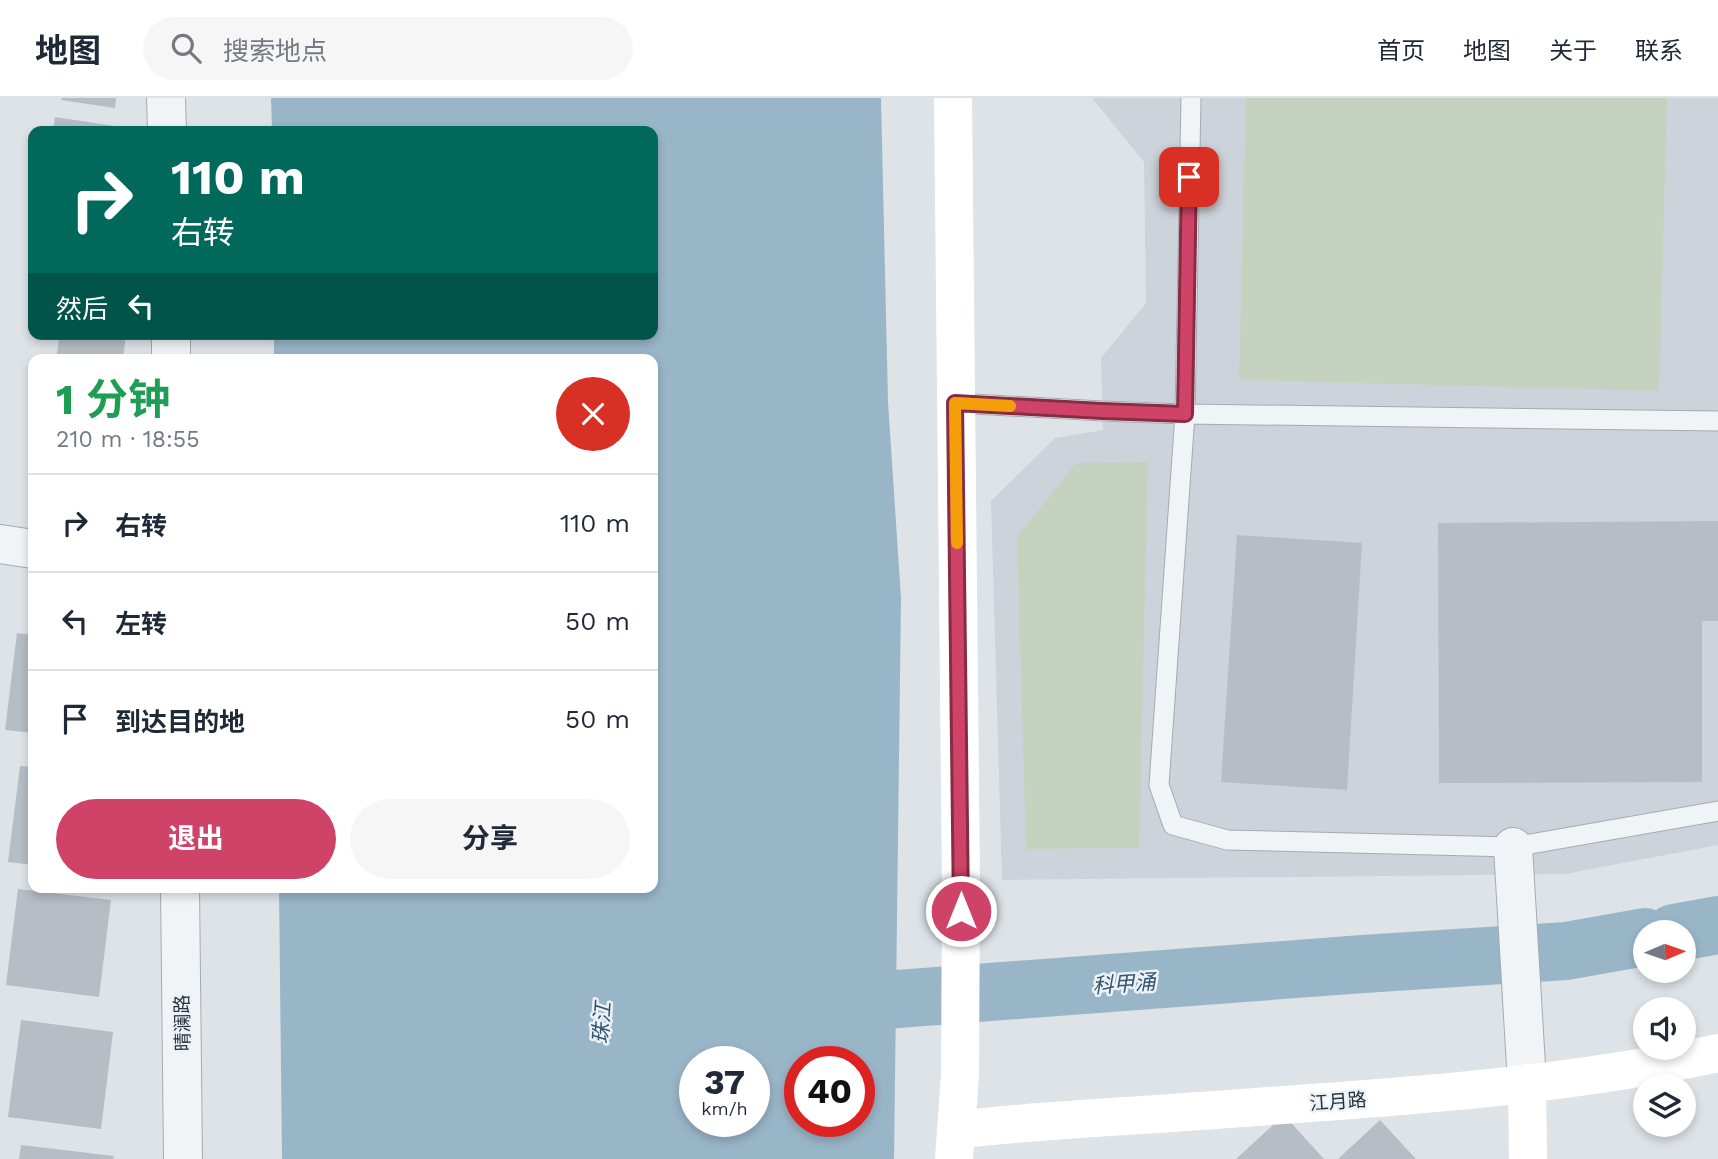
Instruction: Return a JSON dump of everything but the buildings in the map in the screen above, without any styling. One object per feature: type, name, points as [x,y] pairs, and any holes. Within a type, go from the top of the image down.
[{"type":"street","points":[[166,98],[167,126]]},
{"type":"street","name":"江月路","points":[[953,98],[961,884],[960,1075],[955,1145],[1020,1123],[1383,1098],[1587,1076],[1718,1053]]},
{"type":"street","points":[[0,544],[28,548]]},
{"type":"street","points":[[1513,847],[1527,1083],[1528,1159]]},
{"type":"street","name":"晴澜路","points":[[180,893],[183,1159]]},
{"type":"lane","points":[[1191,98],[1185,414],[1159,785],[1173,825],[1227,840],[1513,847],[1718,811]]},
{"type":"lane","points":[[955,403],[1185,414],[1718,421]]},
{"type":"shaded area","points":[[1092,98],[1718,98],[1718,845],[1565,874],[1002,880],[991,501],[1055,438],[1103,430],[1101,358],[1146,303],[1144,162]]},
{"type":"green space","points":[[1246,98],[1667,98],[1659,391],[1239,380]]},
{"type":"green space","points":[[1148,462],[1139,848],[1026,849],[1017,537],[1076,463]]},
{"type":"water","name":"珠江","points":[[271,98],[881,98],[888,402],[901,598],[894,1159],[282,1159],[279,893],[658,893],[658,354],[274,354],[274,340],[658,340],[658,126],[272,126]]},
{"type":"waterway","name":"科甲涌","points":[[1696,929],[1718,925]]},
{"type":"waterway","name":"科甲涌","points":[[818,1005],[1566,951],[1633,939]]},
{"type":"slow traffic","points":[[957,543],[955,403],[1010,406]]},
{"type":"route","points":[[961,911],[955,403],[1185,414],[1189,177]]}]
